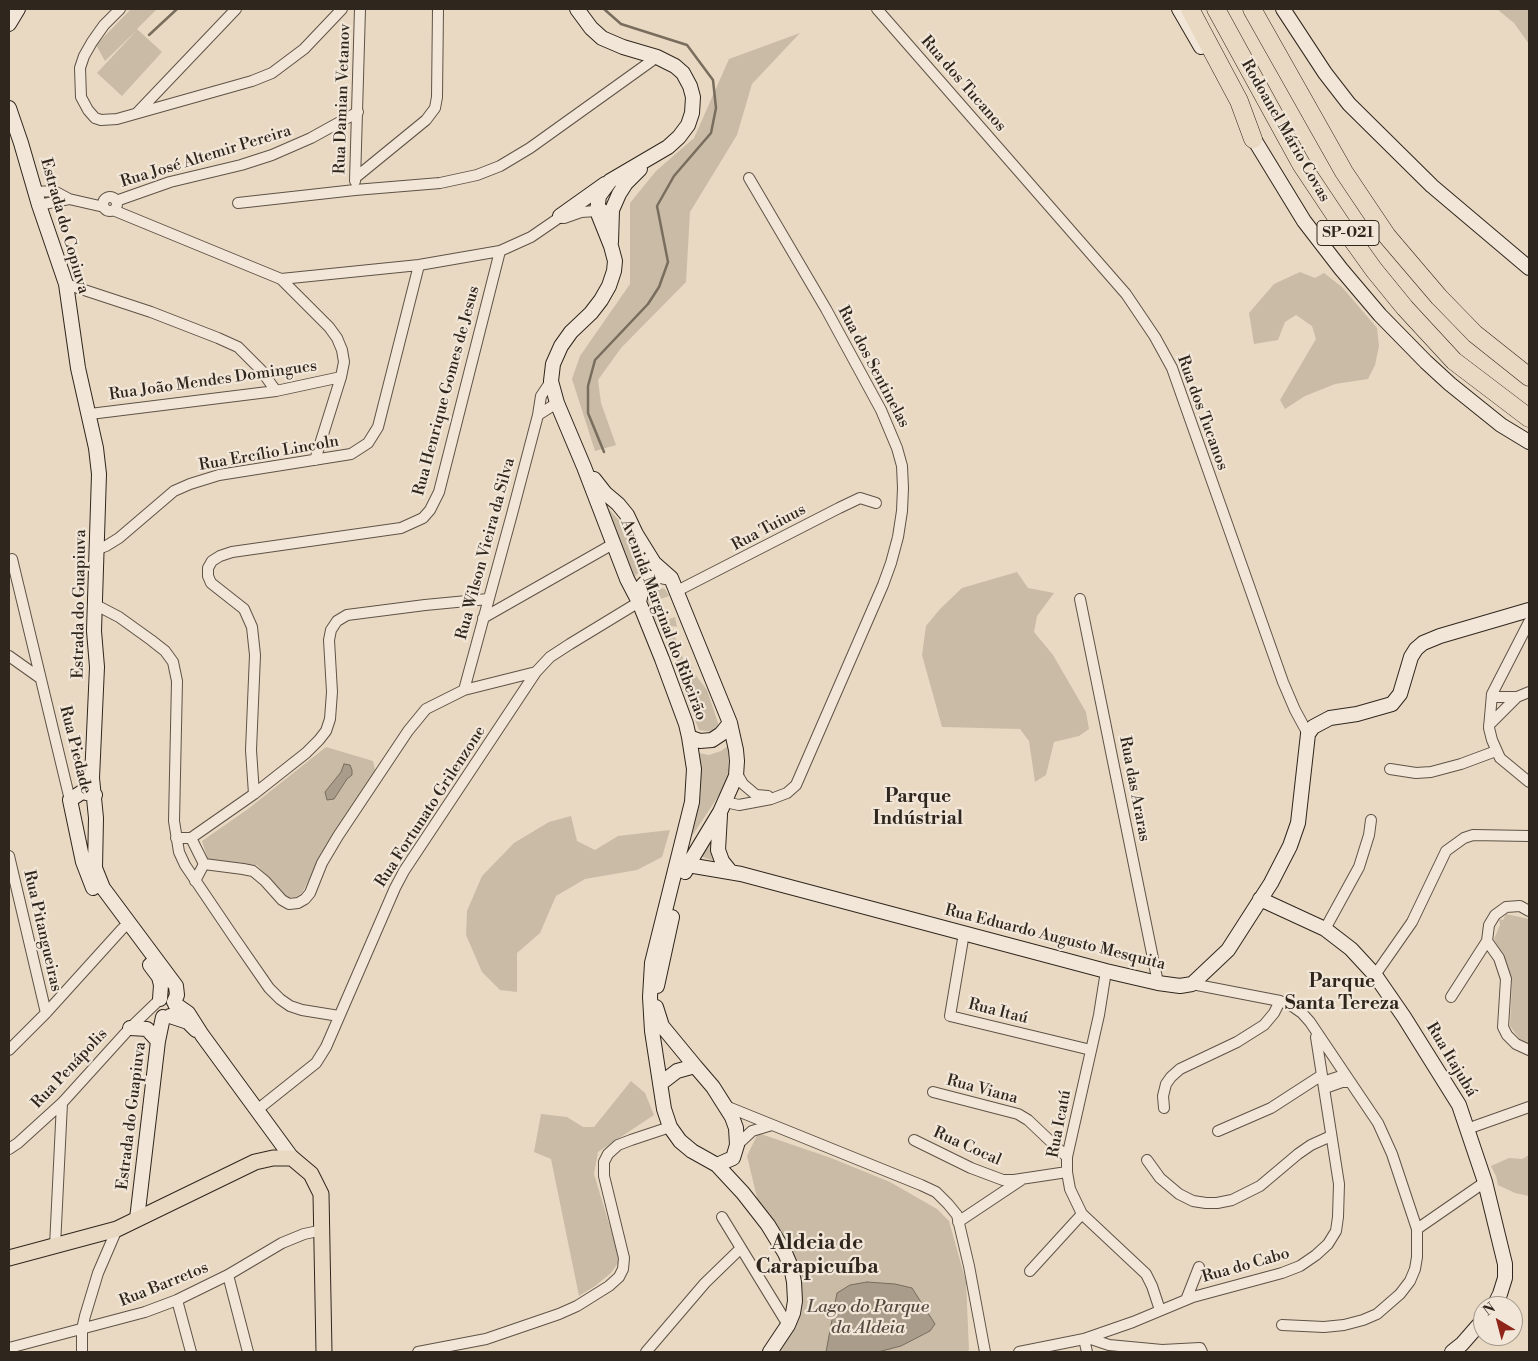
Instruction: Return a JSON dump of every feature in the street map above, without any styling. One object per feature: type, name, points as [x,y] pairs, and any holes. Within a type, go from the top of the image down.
[{"type":"highway","points":[[1190,9],[1240,101],[1253,139]]},
{"type":"highway","name":"Rodoanel Mário Covas","points":[[1216,9],[1301,164],[1374,270],[1405,308],[1454,361],[1529,418]]},
{"type":"highway","name":"Rodoanel Mário Covas","points":[[1252,9],[1344,172],[1387,236],[1439,297],[1475,334],[1529,377]]},
{"type":"main road","points":[[9,24],[18,9]]},
{"type":"main road","name":"Avenida Marginal do Ribeirão","points":[[577,9],[591,28],[602,38],[623,47],[657,57],[675,66],[682,73],[691,92],[692,113],[688,125],[679,137],[653,156],[610,181],[599,196],[596,212],[611,246],[615,261],[614,272],[609,286],[591,313],[571,332],[561,346],[553,364],[551,381],[557,403],[584,466],[627,579],[639,602],[686,724],[689,737],[694,769],[692,802],[652,963],[650,997],[652,1031],[660,1084],[664,1110],[670,1127]]},
{"type":"main road","points":[[582,9],[591,28]]},
{"type":"main road","points":[[1179,9],[1287,196],[1322,245],[1380,315],[1420,356],[1450,384],[1501,425],[1529,442]]},
{"type":"main road","points":[[1283,9],[1325,73],[1349,104],[1432,186],[1529,268]]},
{"type":"main road","name":"Estrada do Copiuva","points":[[9,108],[22,143],[37,199],[66,284],[78,368],[90,414]]},
{"type":"main road","name":"Avenida Marginal do Ribeirão","points":[[611,246],[613,206],[626,183],[653,156]]},
{"type":"main road","points":[[554,220],[610,181]]},
{"type":"main road","name":"Estrada do Guapiuva","points":[[90,414],[98,474],[98,549],[94,604],[97,667],[92,778],[88,793],[96,818],[96,868],[103,888],[159,977],[166,1006],[158,1041],[137,1219]]},
{"type":"main road","name":"Avenida Marginal do Ribeirão","points":[[584,466],[604,493],[618,504],[627,515],[636,534],[654,562],[671,578],[730,723],[736,750],[736,772],[722,807],[688,865],[673,911],[655,997],[657,1013],[662,1026],[714,1087],[728,1107],[736,1128],[735,1152]]},
{"type":"main road","points":[[639,602],[643,585],[650,578],[660,576],[671,578]]},
{"type":"main road","points":[[1192,984],[1228,950],[1271,883],[1290,846],[1298,823],[1308,734],[1313,727],[1330,718],[1357,714],[1392,704],[1400,694],[1411,657],[1416,649],[1424,643],[1440,636],[1529,610]]},
{"type":"main road","points":[[689,737],[700,741],[712,740],[721,734],[730,723]]},
{"type":"main road","points":[[70,800],[88,793]]},
{"type":"main road","name":"Rua Piedade","points":[[70,800],[83,862]]},
{"type":"main road","points":[[722,807],[718,850],[722,861],[730,871]]},
{"type":"main road","points":[[74,819],[84,822],[96,818]]},
{"type":"main road","name":"Estrada do Guapiuva","points":[[83,862],[95,894],[128,928]]},
{"type":"main road","name":"Rua Eduardo Augusto Mesquita","points":[[688,865],[730,871],[1158,984],[1180,986],[1192,984]]},
{"type":"main road","name":"Rua Itajubá","points":[[1260,899],[1325,929],[1351,948],[1375,975],[1442,1075],[1459,1105],[1485,1182],[1505,1264],[1504,1278],[1499,1296]]},
{"type":"main road","points":[[128,928],[170,977],[176,988],[177,995],[166,1006],[188,1013],[292,1158],[311,1174],[318,1185],[321,1194],[323,1230],[324,1352]]},
{"type":"main road","points":[[130,1028],[147,1029],[158,1041]]},
{"type":"main road","points":[[660,1084],[678,1071],[695,1066]]},
{"type":"main road","points":[[670,1127],[680,1141],[702,1159],[717,1165],[743,1192],[778,1240],[791,1267],[795,1302],[788,1325],[780,1340],[770,1352]]},
{"type":"main road","points":[[717,1165],[735,1152],[743,1192]]},
{"type":"main road","points":[[9,1258],[117,1228],[255,1162],[272,1158],[292,1158]]},
{"type":"main road","points":[[1459,1349],[1473,1332]]},
{"type":"main road","points":[[765,1352],[780,1340]]},
{"type":"street","points":[[120,9],[104,26],[84,56],[80,68],[81,97],[88,110],[95,118],[101,120],[117,119],[252,81],[272,73],[304,49],[342,9]]},
{"type":"street","points":[[136,113],[236,9]]},
{"type":"street","name":"Rua Damian Vetanov","points":[[355,190],[360,9]]},
{"type":"street","points":[[355,178],[426,120],[435,108],[437,97],[438,9]]},
{"type":"street","name":"Rua dos Tucanos","points":[[877,9],[1126,294],[1156,337],[1172,368],[1283,682],[1308,734]]},
{"type":"street","points":[[238,203],[440,183],[477,175],[500,166],[530,148],[657,57]]},
{"type":"street","name":"Rua José Altemir Pereira","points":[[111,206],[170,182],[241,166],[272,155],[311,138],[358,112]]},
{"type":"street","name":"Rua dos Sentinelas","points":[[722,807],[777,796],[792,790],[802,774],[883,585],[898,536],[902,511],[902,473],[897,448],[881,410],[826,309],[749,178]]},
{"type":"street","points":[[37,199],[54,191],[69,199],[111,206],[281,279],[329,327],[337,338],[342,350],[344,362],[341,377],[315,460]]},
{"type":"street","points":[[281,279],[419,265],[500,251],[531,237],[554,220],[599,196]]},
{"type":"street","points":[[554,220],[581,212],[596,212],[613,206]]},
{"type":"street","name":"Rua Henrique Gomes de Jesus","points":[[254,794],[251,750],[255,663],[252,627],[244,609],[211,583],[208,576],[208,568],[212,561],[232,552],[401,528],[423,518],[430,510],[439,492],[500,251]]},
{"type":"street","name":"Rua Ercílio Lincoln","points":[[98,549],[119,538],[174,491],[190,484],[219,475],[351,454],[368,443],[378,427],[419,265]]},
{"type":"street","points":[[66,284],[159,315],[238,347],[261,370],[276,391]]},
{"type":"street","name":"Rua João Mendes Domingues","points":[[90,414],[276,391],[341,377]]},
{"type":"street","name":"Rua Wilson Vieira da Silva","points":[[464,690],[538,415],[541,396],[551,381]]},
{"type":"street","points":[[538,415],[557,403]]},
{"type":"street","name":"Rua Tuiuus","points":[[677,591],[860,498],[876,503]]},
{"type":"street","points":[[483,618],[613,544]]},
{"type":"street","name":"Rua Piedade","points":[[12,559],[70,800]]},
{"type":"street","points":[[176,838],[191,838],[254,794],[306,752],[326,731],[330,719],[332,692],[330,640],[331,630],[336,621],[347,615],[488,599]]},
{"type":"street","name":"Rua das Araras","points":[[1080,599],[1158,984]]},
{"type":"street","name":"Rua Fortunato Grilenzone","points":[[257,1110],[316,1063],[326,1048],[386,908],[404,871],[536,672],[557,652],[639,602]]},
{"type":"street","points":[[94,604],[119,617],[151,640],[165,651],[173,662],[177,681],[174,821],[179,852],[195,881],[264,980],[280,999],[290,1006],[302,1010],[339,1016]]},
{"type":"street","points":[[1529,622],[1492,694],[1489,725],[1496,751],[1506,765],[1529,782]]},
{"type":"street","points":[[9,656],[40,678]]},
{"type":"street","points":[[204,864],[253,871],[282,900],[289,904],[298,903],[305,899],[310,893],[329,851],[415,721],[426,709],[464,690],[536,672]]},
{"type":"street","points":[[1489,725],[1517,697],[1529,692]]},
{"type":"street","points":[[1492,694],[1498,697],[1517,697]]},
{"type":"street","points":[[1390,769],[1416,773],[1431,772],[1461,764],[1496,751]]},
{"type":"street","points":[[736,772],[743,784],[756,795],[777,796]]},
{"type":"street","points":[[1325,929],[1359,867],[1369,835],[1371,820]]},
{"type":"street","points":[[1375,975],[1412,922],[1446,851],[1464,838],[1473,835],[1529,836]]},
{"type":"street","points":[[191,838],[204,864]]},
{"type":"street","name":"Rua Pitangueiras","points":[[9,856],[46,1013]]},
{"type":"street","points":[[195,881],[204,864]]},
{"type":"street","points":[[1450,997],[1487,941],[1489,925],[1495,914],[1506,907],[1520,906],[1529,911]]},
{"type":"street","points":[[9,1050],[128,928]]},
{"type":"street","name":"Rua Itaú","points":[[964,933],[950,1016],[1091,1050]]},
{"type":"street","points":[[1487,941],[1499,958],[1506,979],[1504,1027],[1507,1035],[1516,1044],[1529,1050]]},
{"type":"street","name":"Rua Icatú","points":[[1106,971],[1091,1050],[1067,1157],[1067,1172],[1070,1189],[1082,1214],[1146,1274],[1160,1310]]},
{"type":"street","points":[[1192,984],[1280,1001],[1302,1013],[1378,1123],[1399,1173],[1417,1228],[1417,1257],[1415,1270],[1410,1281],[1400,1294],[1377,1314],[1344,1326],[1282,1325]]},
{"type":"street","points":[[1164,1108],[1163,1096],[1166,1084],[1171,1076],[1180,1069],[1237,1042],[1264,1025],[1274,1013],[1280,1001]]},
{"type":"street","name":"Rua Penápolis","points":[[9,1149],[62,1103],[130,1028],[166,1006]]},
{"type":"street","name":"Rua do Cabo","points":[[1019,1352],[1086,1339],[1214,1290],[1282,1273],[1300,1266],[1328,1244],[1336,1231],[1339,1184],[1316,1033]]},
{"type":"street","points":[[1218,1132],[1323,1082],[1347,1078]]},
{"type":"street","name":"Rua Viana","points":[[934,1092],[1018,1114],[1028,1120],[1067,1157]]},
{"type":"street","points":[[55,1246],[62,1103]]},
{"type":"street","points":[[728,1107],[936,1192],[957,1215],[975,1291],[985,1352]]},
{"type":"street","points":[[1467,1129],[1529,1107]]},
{"type":"street","points":[[735,1152],[752,1130],[772,1125]]},
{"type":"street","points":[[418,1352],[486,1339],[549,1318],[577,1306],[609,1286],[619,1277],[623,1269],[624,1258],[604,1176],[604,1162],[608,1154],[618,1145],[670,1127]]},
{"type":"street","points":[[1147,1160],[1160,1178],[1179,1194],[1193,1200],[1217,1203],[1232,1200],[1260,1186],[1310,1145],[1331,1136]]},
{"type":"street","name":"Rua Cocal","points":[[914,1140],[947,1157],[1002,1180],[1067,1172]]},
{"type":"street","points":[[958,1222],[1022,1179]]},
{"type":"street","points":[[1417,1228],[1485,1182]]},
{"type":"street","points":[[1030,1271],[1082,1214]]},
{"type":"street","points":[[722,1218],[788,1325]]},
{"type":"street","points":[[82,1352],[82,1329],[98,1273],[117,1228]]},
{"type":"street","name":"Rua Barretos","points":[[9,1348],[145,1312],[177,1300],[228,1275],[282,1243],[304,1234],[323,1230]]},
{"type":"street","points":[[646,1352],[705,1283],[740,1249]]},
{"type":"street","points":[[1186,1300],[1199,1267]]},
{"type":"street","points":[[228,1275],[248,1352]]},
{"type":"street","points":[[177,1300],[191,1352]]},
{"type":"street","points":[[1087,1352],[1086,1339],[1109,1345],[1162,1351],[1200,1348],[1202,1352]]},
{"type":"shaded area","points":[[131,9],[157,9],[137,29],[162,52],[122,96],[97,73],[137,30],[105,61],[96,45]]},
{"type":"shaded area","points":[[1497,9],[1529,9],[1529,44],[1514,23]]},
{"type":"shaded area","points":[[800,33],[752,84],[737,135],[690,212],[686,282],[621,348],[598,380],[601,403],[616,445],[595,451],[572,379],[580,356],[630,284],[630,203],[656,171],[694,138],[729,59]]},
{"type":"shaded area","points":[[1300,272],[1315,278],[1324,273],[1342,287],[1377,328],[1379,346],[1375,365],[1368,379],[1335,384],[1305,396],[1285,409],[1280,400],[1316,339],[1312,326],[1296,315],[1285,322],[1278,340],[1254,344],[1249,313],[1274,284]]},
{"type":"shaded area","points":[[605,504],[620,522],[631,548],[647,569],[637,574],[634,578]]},
{"type":"shaded area","points":[[1017,572],[1028,588],[1054,593],[1037,616],[1034,632],[1053,655],[1086,712],[1089,729],[1079,736],[1054,742],[1046,775],[1035,782],[1029,741],[1020,729],[942,727],[922,655],[926,626],[940,609],[962,588]]},
{"type":"shaded area","points":[[657,587],[665,589],[669,596],[658,600],[660,609],[651,611],[647,598],[649,592]]},
{"type":"shaded area","points":[[662,611],[664,621],[675,617],[677,627],[671,627],[684,661],[691,664],[694,673],[707,690],[719,726],[711,732],[699,730],[684,692],[680,668],[654,617]]},
{"type":"shaded area","points":[[728,746],[729,774],[725,786],[692,836],[701,790],[699,753],[709,755],[721,751]]},
{"type":"shaded area","points":[[326,747],[373,761],[376,774],[320,858],[302,893],[295,897],[286,897],[257,865],[209,863],[202,841],[248,809]]},
{"type":"shaded area","points":[[571,816],[577,841],[595,850],[618,836],[670,830],[662,857],[637,870],[585,879],[556,896],[540,933],[517,953],[517,992],[500,990],[482,972],[466,935],[467,911],[482,876],[514,843],[549,822]]},
{"type":"shaded area","points":[[712,841],[720,863],[703,857],[702,854]]},
{"type":"shaded area","points":[[1506,914],[1529,919],[1529,1045],[1522,1042],[1510,1026],[1512,981],[1494,939],[1500,925],[1499,919],[1503,920]]},
{"type":"shaded area","points":[[631,1081],[645,1093],[654,1115],[598,1152],[594,1174],[620,1260],[611,1273],[579,1296],[551,1159],[534,1152],[541,1114],[567,1117],[583,1127],[594,1127]]},
{"type":"shaded area","points":[[758,1133],[831,1158],[890,1182],[937,1209],[949,1221],[966,1282],[969,1350],[966,1352],[776,1352],[800,1304],[758,1202],[747,1156]]},
{"type":"shaded area","points":[[1529,1155],[1529,1196],[1515,1193],[1498,1185],[1491,1166],[1509,1158],[1522,1159]]},
{"type":"water","points":[[344,764],[350,765],[352,775],[347,779],[334,799],[327,800],[325,792],[341,772]]},
{"type":"water","name":"Lago do Parque da Aldeia","points":[[867,1282],[895,1284],[912,1288],[935,1324],[930,1331],[901,1346],[878,1352],[826,1352],[837,1293],[850,1285]]},
{"type":"waterway","points":[[149,35],[177,9]]},
{"type":"waterway","points":[[604,9],[621,24],[687,45],[713,80],[716,108],[711,133],[674,176],[657,206],[668,262],[659,287],[648,304],[595,360],[588,386],[588,413],[604,452]]},
{"type":"district","name":"Parque Indústrial","points":[[918,808]]},
{"type":"district","name":"Parque Santa Tereza","points":[[1342,993]]},
{"type":"district","name":"Aldeia de Carapicuíba","points":[[817,1256]]}]
